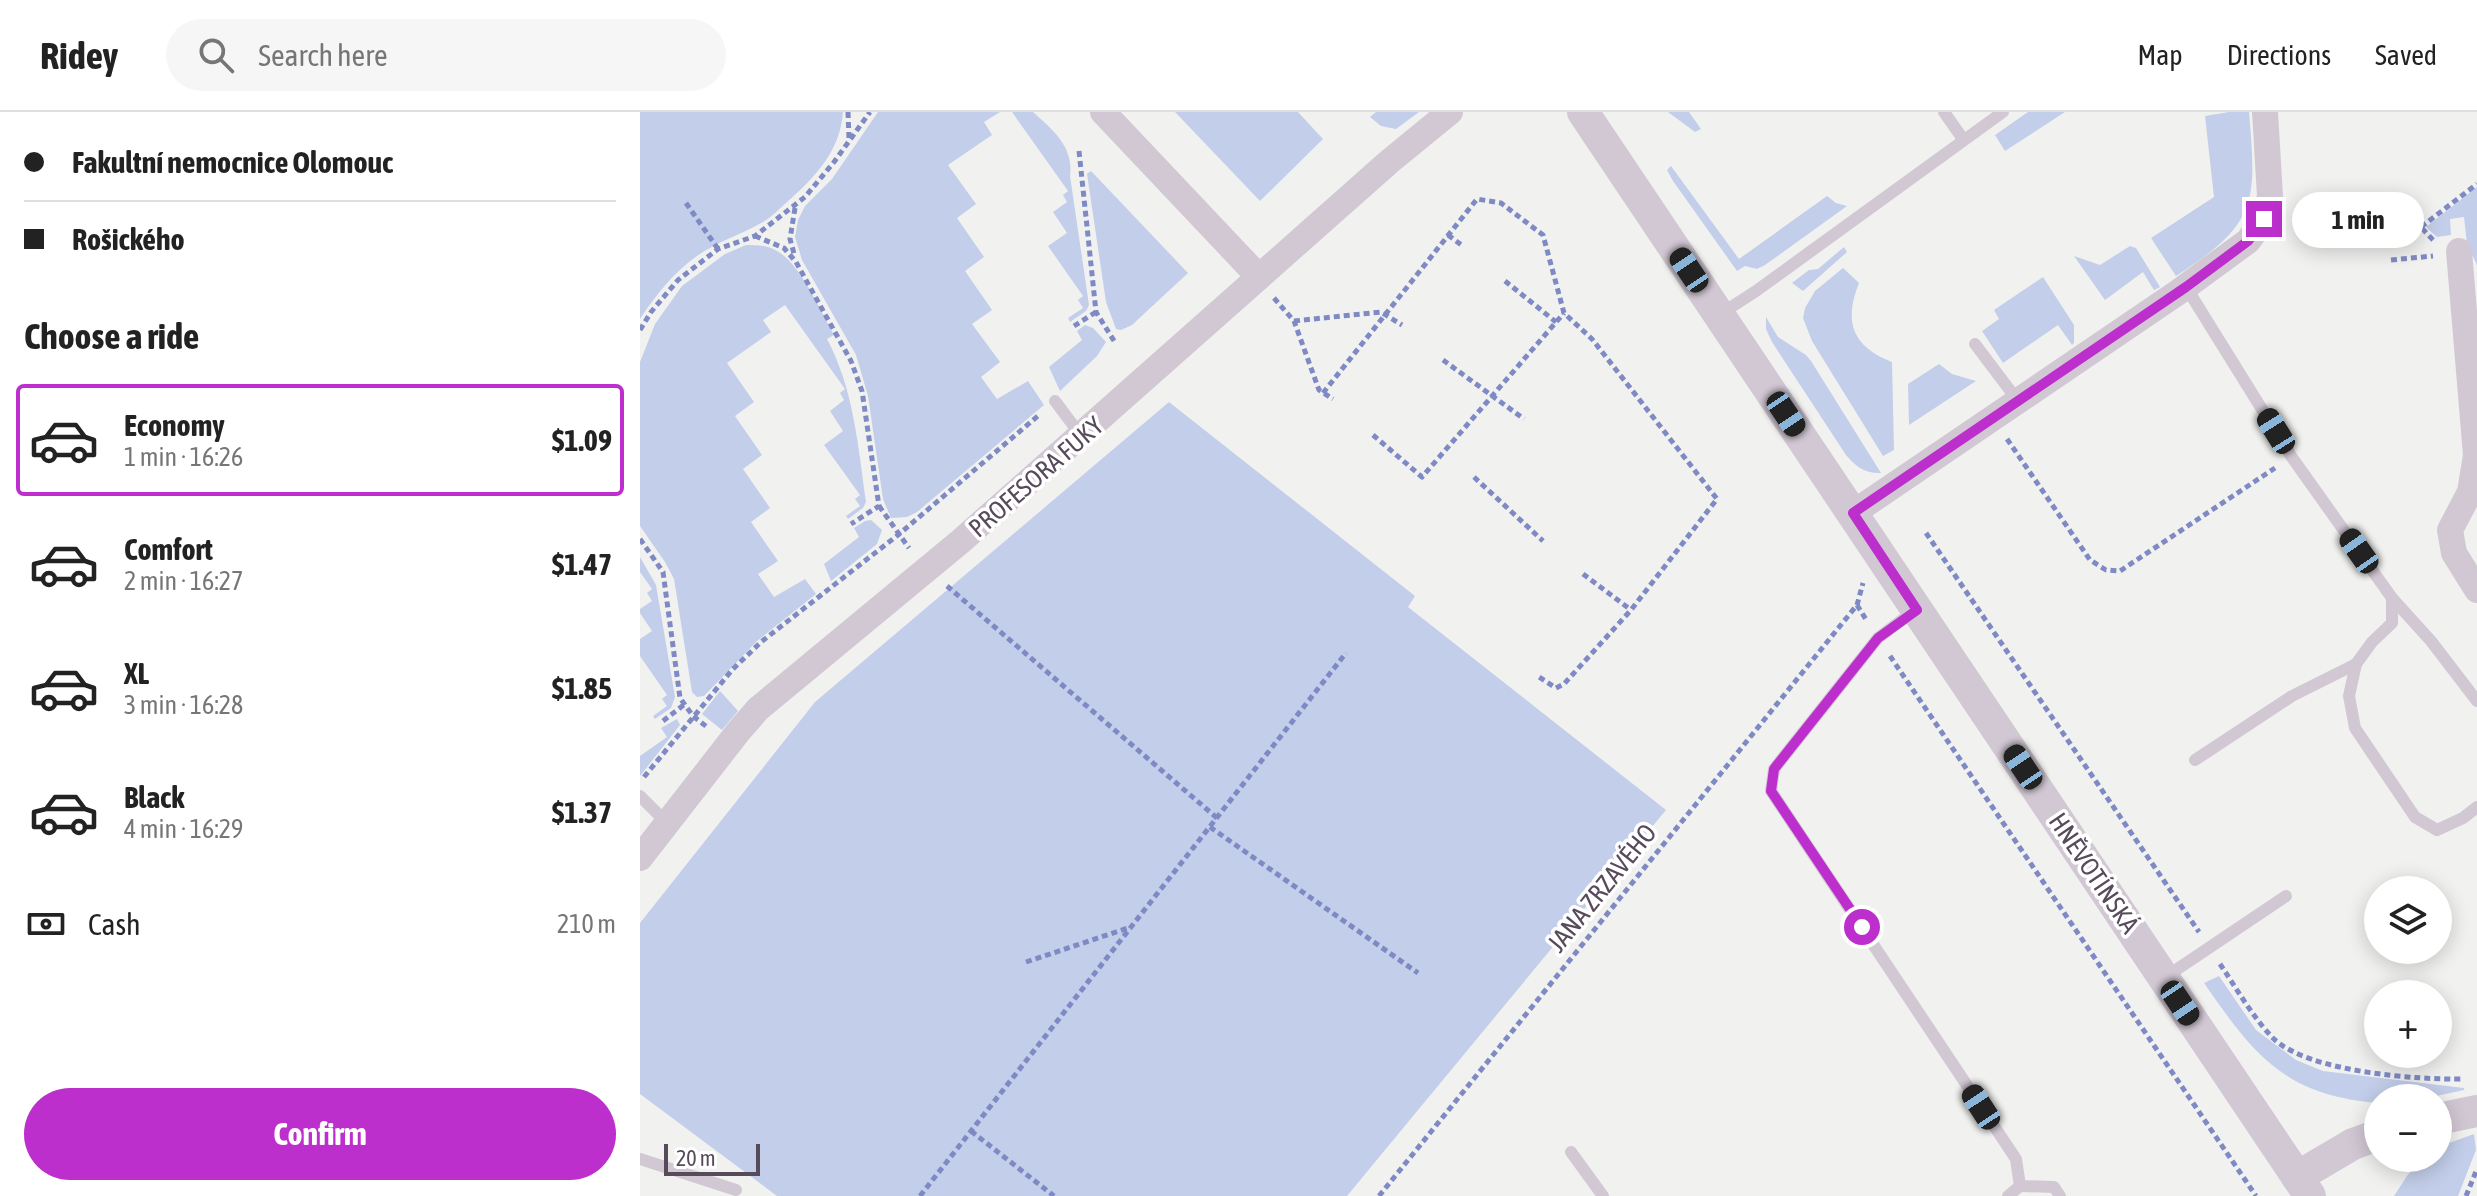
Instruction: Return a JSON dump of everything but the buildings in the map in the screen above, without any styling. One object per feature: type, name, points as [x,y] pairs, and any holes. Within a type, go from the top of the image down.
[{"type":"street","points":[[1103,112],[1263,284]]},
{"type":"street","name":"PROFESORA FUKY","points":[[640,858],[758,709],[928,570],[1263,284],[1450,112]]},
{"type":"street","name":"HNĚVOTÍNSKÁ","points":[[1583,112],[2303,1186]]},
{"type":"street","points":[[1853,513],[2186,287],[2248,241],[2264,219],[2270,196],[2265,112]]},
{"type":"street","points":[[2445,250],[2470,307],[2476,467],[2470,492],[2450,530],[2454,553],[2477,590]]},
{"type":"street","points":[[2452,1116],[2477,1111]]},
{"type":"street","points":[[2303,1186],[2353,1144],[2364,1140]]},
{"type":"lane","points":[[1944,112],[1963,139]]},
{"type":"lane","points":[[1719,315],[2003,112]]},
{"type":"lane","points":[[2186,287],[2291,456],[2392,598],[2431,641],[2477,701]]},
{"type":"lane","points":[[1975,344],[2018,401]]},
{"type":"lane","points":[[1055,401],[1082,437]]},
{"type":"lane","points":[[2392,598],[2392,623],[2372,642],[2356,664],[2349,696],[2355,728],[2415,817],[2437,830],[2463,818],[2477,807]]},
{"type":"lane","points":[[1917,610],[1878,638],[1774,769],[1771,791],[2016,1159],[2020,1186]]},
{"type":"lane","points":[[2195,760],[2292,696],[2356,664]]},
{"type":"lane","points":[[640,796],[667,823]]},
{"type":"lane","points":[[2164,978],[2286,896]]},
{"type":"lane","points":[[1571,1152],[1603,1196]]},
{"type":"lane","points":[[640,1159],[736,1190]]},
{"type":"lane","points":[[2008,1196],[2020,1186],[2054,1187],[2060,1196]]},
{"type":"path","points":[[848,112],[849,139]]},
{"type":"path","points":[[640,330],[678,280],[718,249],[755,236],[795,206],[834,162],[870,112]]},
{"type":"path","points":[[1079,151],[1096,312],[1116,344]]},
{"type":"path","points":[[2421,227],[2477,184]]},
{"type":"path","points":[[1323,393],[1477,199],[1501,203],[1543,235],[1564,313],[1592,339],[1717,499],[1631,610],[1564,684],[1556,688],[1536,675]]},
{"type":"path","points":[[686,203],[718,249]]},
{"type":"path","points":[[2264,219],[2286,220],[2351,209],[2400,205],[2445,250]]},
{"type":"path","points":[[795,206],[790,239],[796,262]]},
{"type":"path","points":[[1448,235],[1464,247]]},
{"type":"path","points":[[755,236],[784,248],[796,262],[851,361],[862,391],[879,506],[898,535],[928,570],[1217,818]]},
{"type":"path","points":[[2391,260],[2445,250]]},
{"type":"path","points":[[1505,281],[1556,322]]},
{"type":"path","points":[[1263,284],[1294,321],[1319,390],[1333,399]]},
{"type":"path","points":[[1074,326],[1096,312]]},
{"type":"path","points":[[1373,435],[1422,477],[1564,313]]},
{"type":"path","points":[[1294,321],[1385,314],[1402,325]]},
{"type":"path","points":[[1443,360],[1524,419]]},
{"type":"path","points":[[1992,418],[2090,560],[2106,570],[2120,571],[2291,456]]},
{"type":"path","points":[[640,783],[732,670],[761,642],[898,535],[1025,428]]},
{"type":"path","points":[[1474,477],[1543,541]]},
{"type":"path","points":[[851,524],[879,506]]},
{"type":"path","points":[[1926,533],[2210,948]]},
{"type":"path","points":[[640,539],[663,572],[680,698],[693,716],[729,745]]},
{"type":"path","points":[[1583,574],[1631,610]]},
{"type":"path","name":"JANA ZRZAVÉHO","points":[[1379,1196],[1857,605]]},
{"type":"path","points":[[1878,638],[2256,1196]]},
{"type":"path","points":[[920,1196],[1346,653]]},
{"type":"path","points":[[663,721],[685,704]]},
{"type":"path","points":[[1210,827],[1418,973]]},
{"type":"path","points":[[1026,962],[1131,927]]},
{"type":"path","points":[[2219,963],[2277,1042],[2317,1063],[2415,1076],[2469,1079]]},
{"type":"path","points":[[971,1131],[1054,1196]]},
{"type":"path","points":[[2466,1196],[2477,1169]]},
{"type":"shaded area","points":[[640,112],[843,112],[831,152],[807,183],[766,220],[713,246],[688,263],[652,301],[640,319]]},
{"type":"shaded area","points":[[878,112],[1000,112],[984,122],[992,135],[948,165],[976,204],[957,218],[984,257],[965,271],[992,310],[972,324],[1000,362],[981,377],[997,399],[1028,381],[1044,405],[917,512],[907,517],[891,518],[883,499],[868,396],[856,355],[802,260],[795,237],[805,206],[832,179]]},
{"type":"shaded area","points":[[1012,112],[1033,112],[1060,140],[1069,156],[1089,305],[1086,311],[1070,322],[1068,318],[1083,308],[1078,300],[1083,296],[1048,246],[1067,233],[1053,212],[1067,202],[1063,195],[1068,191]]},
{"type":"shaded area","points":[[1175,112],[1298,112],[1323,139],[1260,201]]},
{"type":"shaded area","points":[[1376,112],[1419,112],[1396,129],[1381,126],[1370,117]]},
{"type":"shaded area","points":[[1668,112],[1689,112],[1701,129],[1695,132]]},
{"type":"shaded area","points":[[2028,112],[2065,112],[2005,151],[1995,135]]},
{"type":"shaded area","points":[[2249,112],[2252,169],[2246,209],[2237,226],[2223,241],[2176,276],[2151,238],[2214,197],[2205,116]]},
{"type":"shaded area","points":[[1671,166],[1739,259],[1827,196],[1847,206],[1765,265],[1757,269],[1745,266],[1737,271],[1673,181],[1667,170]]},
{"type":"shaded area","points":[[1091,171],[1188,273],[1132,325],[1121,330],[1116,329],[1106,302],[1087,174]]},
{"type":"shaded area","points":[[2477,187],[2477,265],[2467,244],[2464,217],[2450,219],[2451,235],[2437,237],[2426,227]]},
{"type":"shaded area","points":[[746,245],[769,248],[786,257],[809,289],[834,335],[827,339],[849,398],[866,502],[848,519],[846,516],[860,506],[855,499],[860,495],[824,445],[843,431],[830,411],[844,400],[840,393],[845,389],[785,305],[763,320],[771,332],[727,363],[754,402],[735,416],[762,455],[743,469],[770,508],[751,522],[778,561],[758,574],[774,597],[805,579],[816,594],[757,641],[704,696],[697,697],[692,692],[674,579],[640,526],[640,362],[655,324],[682,286],[725,254]]},
{"type":"shaded area","points":[[2130,246],[2136,248],[2160,287],[2154,290],[2143,272],[2105,300],[2074,256],[2100,265]]},
{"type":"shaded area","points":[[1844,247],[1847,252],[1803,291],[1792,283],[1809,270],[1818,269]]},
{"type":"shaded area","points":[[1843,268],[1859,283],[1852,310],[1855,332],[1868,349],[1892,362],[1894,450],[1883,456],[1812,341],[1803,318],[1815,291]]},
{"type":"shaded area","points":[[2043,277],[2074,325],[2074,343],[2072,345],[2058,325],[2003,363],[1982,331],[1999,319],[1994,310]]},
{"type":"shaded area","points":[[1766,317],[1778,337],[1811,361],[1881,473],[1862,469],[1846,455],[1772,342],[1766,329]]},
{"type":"shaded area","points":[[1085,325],[1093,328],[1106,342],[1097,356],[1060,391],[1049,367],[1082,340],[1077,331]]},
{"type":"shaded area","points":[[1939,364],[1952,374],[1976,381],[1909,425],[1908,384]]},
{"type":"shaded area","points":[[1169,402],[1415,596],[1408,607],[1666,810],[1347,1196],[777,1196],[640,1094],[640,923],[815,702]]},
{"type":"shaded area","points":[[871,520],[882,530],[877,544],[831,581],[824,564],[859,537],[854,528]]},
{"type":"shaded area","points":[[640,557],[656,585],[675,697],[671,708],[655,719],[653,716],[667,706],[662,699],[667,695],[640,656],[640,639],[652,631],[640,609],[652,601],[647,593],[652,589],[640,572]]},
{"type":"shaded area","points":[[720,691],[738,711],[722,730],[702,714]]},
{"type":"shaded area","points":[[677,719],[680,725],[640,776],[640,756],[667,737],[661,728]]},
{"type":"shaded area","points":[[2219,976],[2256,1030],[2296,1060],[2323,1071],[2431,1084],[2364,1084],[2364,1101],[2318,1091],[2274,1067],[2256,1050],[2204,983]]},
{"type":"shaded area","points":[[2452,1087],[2464,1088],[2452,1093]]},
{"type":"shaded area","points":[[2474,1134],[2476,1150],[2458,1196],[2394,1196],[2411,1172],[2452,1172],[2452,1142]]},
{"type":"route","points":[[1862,927],[1771,791],[1774,769],[1878,638],[1917,610],[1853,513],[2186,287],[2248,241],[2264,219]]}]
